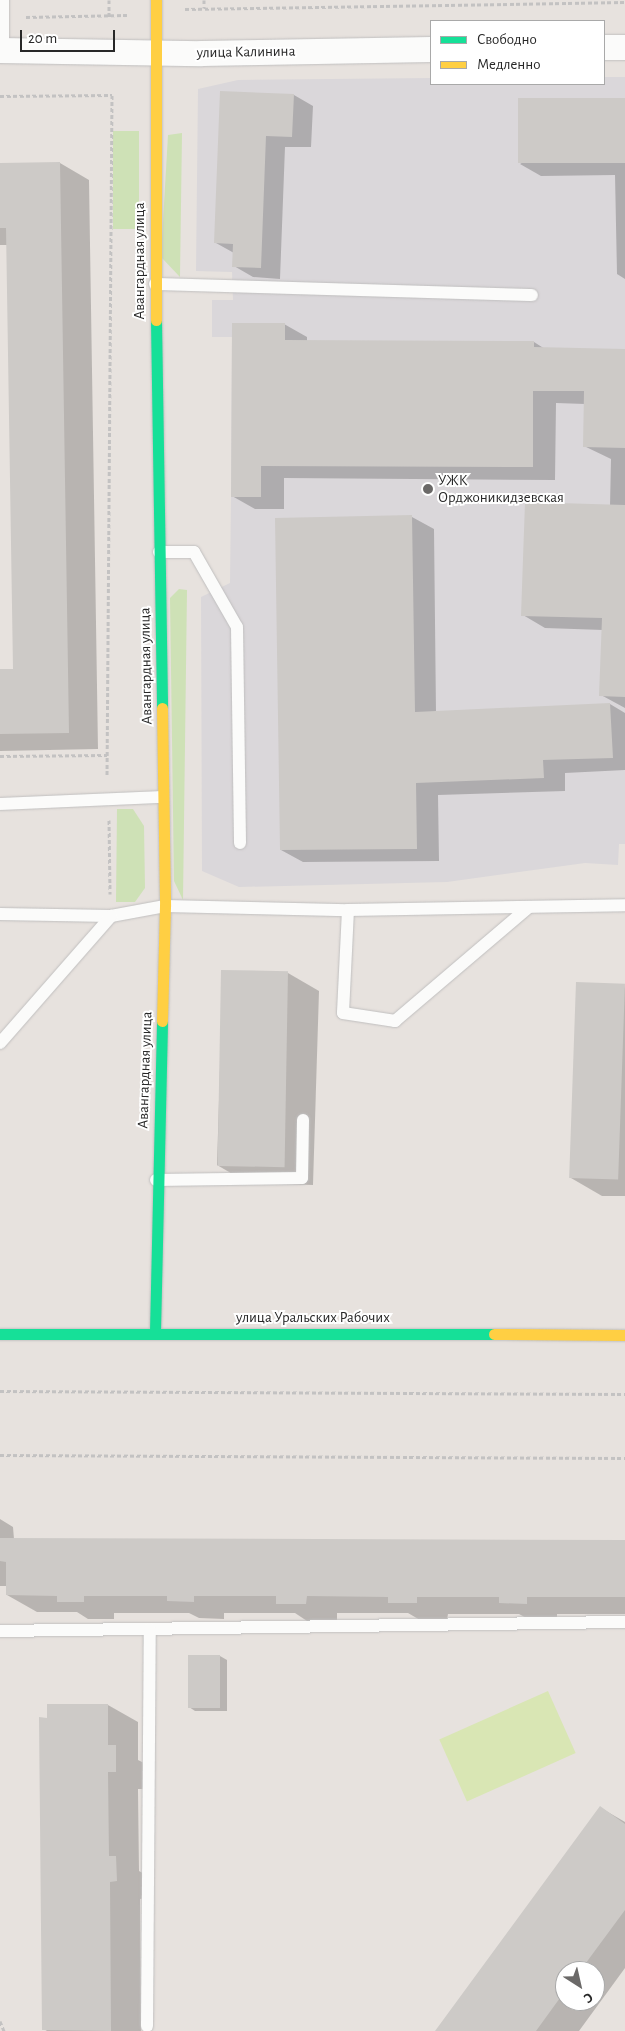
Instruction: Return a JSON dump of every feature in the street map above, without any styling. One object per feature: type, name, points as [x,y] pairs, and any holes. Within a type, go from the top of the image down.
[{"type":"street","name":"Авангардная улица","points":[[155,1332],[156,1180],[164,906],[155,284],[156,5]]},
{"type":"street","points":[[605,47],[625,47]]},
{"type":"street","name":"улица Калинина","points":[[1,50],[156,52],[430,50]]},
{"type":"street","name":"улица Уральских Рабочих","points":[[0,1334],[155,1332],[625,1335]]},
{"type":"lane","points":[[1,50],[3,0]]},
{"type":"lane","points":[[155,284],[532,295]]},
{"type":"lane","points":[[159,552],[194,552],[237,627],[240,842]]},
{"type":"lane","points":[[0,804],[163,797]]},
{"type":"lane","points":[[0,914],[111,916],[164,906],[348,910],[625,905]]},
{"type":"lane","points":[[348,910],[344,1014],[395,1021],[528,907]]},
{"type":"lane","points":[[0,1043],[111,916]]},
{"type":"lane","points":[[156,1180],[302,1178],[303,1120]]},
{"type":"lane","points":[[0,1631],[625,1622]]},
{"type":"lane","points":[[147,2026],[150,1629]]},
{"type":"path","points":[[110,0],[110,17]]},
{"type":"path","points":[[204,0],[204,8]]},
{"type":"path","points":[[3,17],[110,17],[156,5],[204,8],[625,2]]},
{"type":"path","points":[[0,96],[112,95],[107,755],[110,895]]},
{"type":"path","points":[[0,756],[107,755]]},
{"type":"path","points":[[0,1391],[625,1394]]},
{"type":"path","points":[[0,1455],[625,1458]]},
{"type":"path","points":[[0,2021],[4,2031]]},
{"type":"shaded area","name":"УЖК Орджоникидзевская","points":[[605,77],[625,77],[625,844],[619,844],[618,865],[585,863],[447,882],[239,887],[202,871],[201,597],[230,583],[232,337],[212,337],[212,300],[233,300],[232,272],[196,271],[198,89],[238,80],[430,78],[430,85],[605,85]]},
{"type":"green space","points":[[113,131],[139,131],[139,229],[113,229]]},
{"type":"green space","points":[[182,133],[180,277],[161,257],[168,135]]},
{"type":"green space","points":[[179,589],[187,590],[183,900],[174,881],[170,598]]},
{"type":"green space","points":[[117,809],[133,809],[144,826],[145,888],[135,902],[116,902]]},
{"type":"green space","points":[[548,1691],[576,1753],[467,1802],[439,1739]]},
{"type":"building","points":[[220,91],[294,94],[292,137],[266,136],[261,268],[232,267],[233,244],[214,243]]},
{"type":"building","points":[[518,98],[625,98],[625,163],[518,163]]},
{"type":"building","points":[[60,162],[69,733],[0,734],[0,669],[13,669],[6,228],[0,228],[0,163]]},
{"type":"building","points":[[232,323],[285,323],[285,340],[534,341],[534,347],[625,349],[625,448],[583,447],[584,391],[533,391],[533,467],[261,466],[261,497],[231,497]]},
{"type":"building","points":[[525,502],[625,505],[625,697],[599,696],[602,618],[521,616]]},
{"type":"building","points":[[412,515],[415,712],[610,703],[613,758],[543,760],[544,778],[416,783],[417,849],[280,850],[275,518]]},
{"type":"building","points":[[221,970],[288,971],[285,1167],[218,1166]]},
{"type":"building","points":[[576,982],[625,984],[618,1180],[569,1178]]},
{"type":"building","points":[[0,1538],[625,1540],[625,1597],[527,1597],[527,1604],[499,1603],[499,1597],[417,1597],[417,1603],[388,1603],[388,1597],[307,1596],[306,1604],[276,1604],[276,1596],[194,1596],[194,1602],[167,1601],[167,1596],[84,1596],[84,1602],[57,1602],[57,1596],[6,1595],[6,1562],[0,1561]]},
{"type":"building","points":[[188,1655],[220,1655],[220,1708],[188,1708]]},
{"type":"building","points":[[47,1704],[108,1704],[108,1745],[116,1745],[116,1772],[108,1772],[109,1856],[116,1856],[117,1881],[110,1882],[111,2031],[42,2030],[39,1717],[47,1718]]},
{"type":"building","points":[[600,1806],[625,1824],[625,1910],[587,1961],[555,1961],[555,2005],[536,2031],[435,2031]]},
{"type":"traffic: fast","points":[[156,320],[162,708]]},
{"type":"traffic: fast","points":[[155,1332],[162,1021]]},
{"type":"traffic: fast","points":[[0,1334],[494,1334]]},
{"type":"traffic: slow","points":[[156,0],[156,320]]},
{"type":"traffic: slow","points":[[162,708],[165,906],[162,1021]]},
{"type":"traffic: slow","points":[[494,1334],[625,1335]]},
{"type":"place","name":"УЖК Орджоникидзевская","points":[[428,489]]}]
